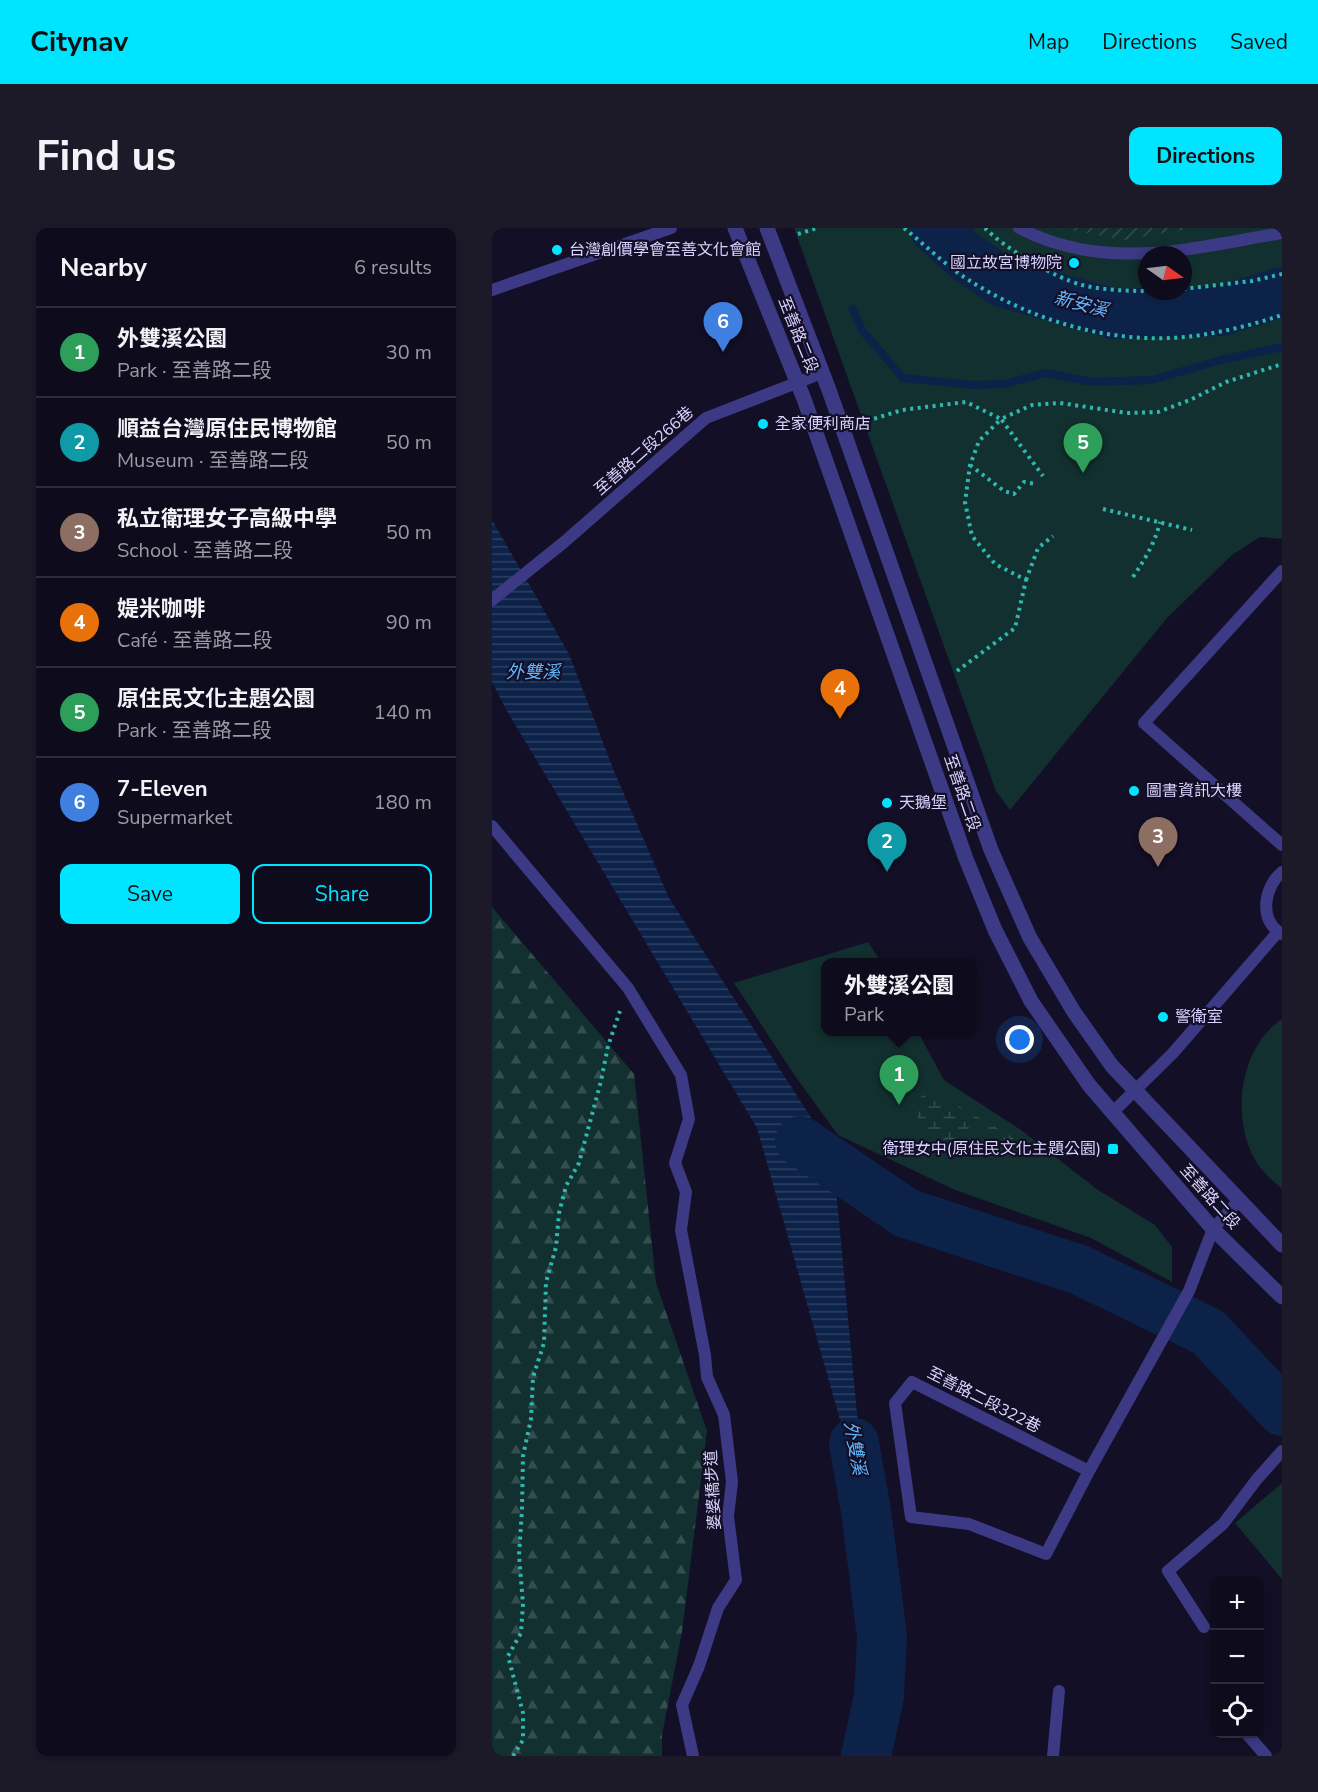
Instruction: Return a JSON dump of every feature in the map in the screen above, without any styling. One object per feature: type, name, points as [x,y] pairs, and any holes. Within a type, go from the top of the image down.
[{"type":"street","name":"至善路二段","points":[[735,228],[798,383],[966,859],[995,930],[1031,1000],[1089,1085],[1213,1229],[1282,1297]]},
{"type":"street","name":"至善路二段","points":[[767,228],[822,373],[987,838],[1030,938],[1074,1012],[1112,1066],[1282,1245]]},
{"type":"lane","points":[[492,290],[671,228]]},
{"type":"lane","points":[[1018,228],[1062,246],[1116,255],[1176,251],[1282,233]]},
{"type":"lane","name":"至善路二段266巷","points":[[492,600],[563,543],[706,418],[822,373]]},
{"type":"lane","points":[[1282,571],[1144,723],[1282,845]]},
{"type":"lane","points":[[492,826],[628,988]]},
{"type":"lane","points":[[1113,1112],[1173,1053],[1280,933],[1269,918],[1267,900],[1272,882],[1282,872]]},
{"type":"lane","name":"婆婆橋步道","points":[[628,988],[681,1075],[689,1119],[675,1163],[686,1192],[681,1230],[707,1377],[724,1415],[732,1482],[728,1516],[736,1580],[718,1608],[699,1666],[682,1705],[693,1756]]},
{"type":"lane","name":"至善路二段322巷","points":[[1089,1471],[912,1382],[895,1403],[911,1517],[969,1524],[1046,1554],[1089,1471],[1189,1291],[1213,1229],[1239,1200]]},
{"type":"lane","points":[[1204,1627],[1168,1571],[1223,1524],[1279,1454]]},
{"type":"lane","points":[[1053,1756],[1059,1691]]},
{"type":"lane","points":[[1250,1738],[1266,1756]]},
{"type":"path","points":[[798,234],[817,228]]},
{"type":"path","points":[[904,228],[962,276],[1001,299],[1052,320],[1098,333],[1158,338],[1206,334],[1282,315]]},
{"type":"path","points":[[985,228],[1022,256],[1080,284],[1138,290]]},
{"type":"path","points":[[1192,288],[1252,281],[1282,274]]},
{"type":"path","points":[[1026,580],[995,564],[972,536],[965,502],[970,465],[979,441],[1001,419],[1032,405],[1059,403],[1126,414],[1158,412],[1190,400],[1226,382],[1282,364]]},
{"type":"path","points":[[867,421],[902,410],[966,402],[1001,419],[1043,476]]},
{"type":"path","points":[[970,465],[1004,491],[1014,494],[1024,482],[1036,484]]},
{"type":"path","points":[[1103,509],[1192,530]]},
{"type":"path","points":[[1133,577],[1151,548],[1160,522]]},
{"type":"path","points":[[957,671],[1015,628],[1026,580],[1038,548],[1053,536]]},
{"type":"path","points":[[513,1756],[523,1740],[523,1713],[508,1656],[521,1633],[523,1604],[519,1555],[523,1456],[531,1419],[533,1377],[544,1343],[546,1282],[556,1247],[559,1213],[566,1186],[579,1163],[608,1046],[628,988]]},
{"type":"green space","points":[[794,228],[914,228],[983,284],[1064,324],[1160,335],[1282,308],[1282,539],[1260,537],[1232,555],[1167,618],[1010,810],[996,791]]},
{"type":"green space","name":"國立故宮博物院","points":[[962,228],[1282,228],[1282,280],[1192,294],[1192,246],[1138,246],[1138,299],[1114,302],[1011,271]]},
{"type":"green space","points":[[1060,228],[1192,228],[1124,240]]},
{"type":"green space","points":[[492,907],[634,1074],[656,1283],[707,1431],[682,1632],[662,1735],[662,1756],[492,1756]]},
{"type":"green space","points":[[868,942],[878,958],[821,958],[821,1036],[920,1036],[944,1080],[1021,1130],[1098,1190],[1155,1225],[1172,1247],[1172,1282],[1091,1238],[955,1190],[838,1135],[795,1076],[734,983]]},
{"type":"green space","points":[[1282,1019],[1282,1189],[1263,1171],[1254,1158],[1247,1141],[1242,1103],[1249,1064],[1257,1046],[1268,1031]]},
{"type":"green space","points":[[925,1093],[942,1097],[1014,1138],[1004,1151],[1004,1167],[994,1163],[985,1148],[987,1132],[975,1125],[968,1128],[964,1137],[952,1144],[938,1143],[926,1137],[919,1126],[917,1111],[917,1101]]},
{"type":"green space","points":[[1282,1483],[1282,1579],[1235,1523]]},
{"type":"water","name":"外雙溪","points":[[492,520],[569,654],[614,771],[669,898],[810,1116],[834,1167],[866,1511],[757,1128],[507,711],[492,682]]},
{"type":"waterway","name":"新安溪","points":[[934,228],[964,255],[1002,282],[1114,314],[1220,311],[1282,292]]},
{"type":"waterway","points":[[853,309],[862,330],[903,378],[973,385],[1004,384],[1046,373],[1092,382],[1152,380],[1221,360],[1282,347]]},
{"type":"waterway","name":"外雙溪","points":[[800,1141],[906,1213],[1080,1270],[1208,1332],[1282,1411]]},
{"type":"waterway","name":"外雙溪","points":[[854,1443],[866,1511],[882,1636],[879,1696],[866,1756]]},
{"type":"place","name":"台灣創價學會至善文化會館","points":[[557,250]]},
{"type":"place","name":"國立故宮博物院","points":[[1074,263]]},
{"type":"place","name":"7-Eleven","points":[[723,352]]},
{"type":"place","name":"全家便利商店","points":[[763,424]]},
{"type":"place","name":"原住民文化主題公園","points":[[1083,473]]},
{"type":"place","name":"媞米咖啡","points":[[840,719]]},
{"type":"place","name":"圖書資訊大樓","points":[[1134,791]]},
{"type":"place","name":"天鵝堡","points":[[887,803]]},
{"type":"place","name":"私立衛理女子高級中學","points":[[1158,867]]},
{"type":"place","name":"順益台灣原住民博物館","points":[[887,872]]},
{"type":"place","name":"警衛室","points":[[1163,1017]]},
{"type":"place","name":"外雙溪公園","points":[[899,1105]]},
{"type":"place","name":"衛理女中(原住民文化主題公園)","points":[[1113,1149]]}]
